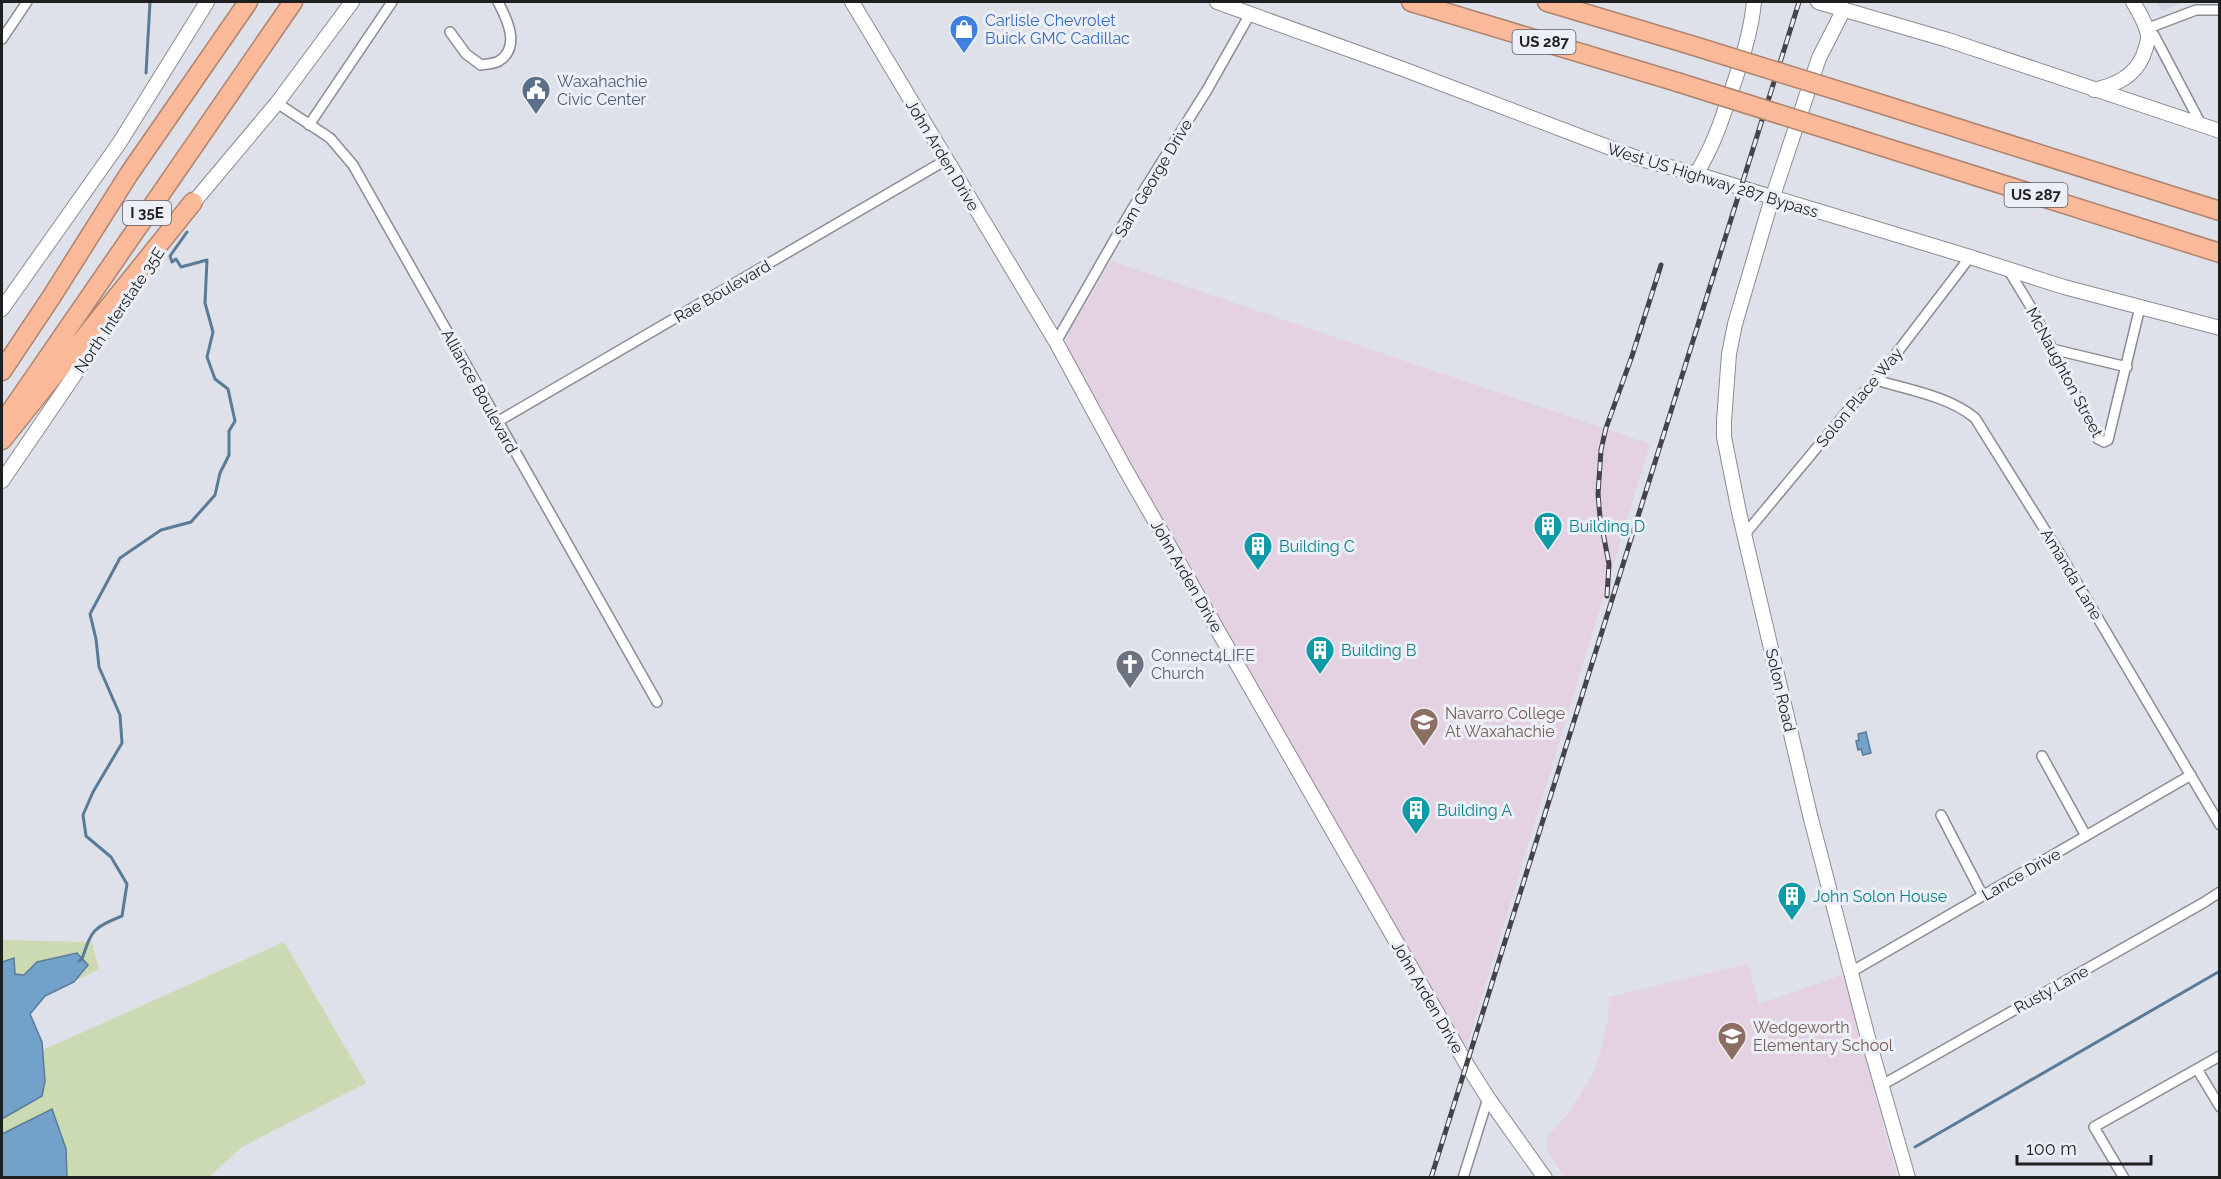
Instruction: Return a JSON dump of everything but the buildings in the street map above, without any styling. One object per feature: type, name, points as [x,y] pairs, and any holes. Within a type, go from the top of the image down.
[{"type":"highway","name":"I 35E","points":[[2,371],[129,174],[248,2]]},
{"type":"highway","name":"I 35E","points":[[2,424],[293,2]]},
{"type":"highway","name":"US 287","points":[[1413,2],[1677,82],[2220,253]]},
{"type":"highway","name":"US 287","points":[[1547,2],[2220,211]]},
{"type":"highway","points":[[2,440],[193,202]]},
{"type":"main road","points":[[2,309],[120,142],[207,2]]},
{"type":"main road","name":"North Interstate 35E","points":[[2,481],[193,202],[277,103],[352,2]]},
{"type":"main road","name":"John Arden Drive","points":[[852,2],[1056,342],[1066,364],[1462,1056],[1488,1098],[1545,1178]]},
{"type":"main road","name":"West US Highway 287 Bypass","points":[[1217,2],[1403,69],[1627,155],[1970,257],[2009,271],[2220,328]]},
{"type":"main road","points":[[1696,174],[1709,155],[1722,121],[1748,40],[1754,2]]},
{"type":"main road","points":[[1818,2],[1948,40],[2220,131]]},
{"type":"main road","points":[[2094,90],[2123,80],[2140,60],[2147,44],[2146,29],[2133,2]]},
{"type":"main road","name":"Solon Road","points":[[1844,9],[1819,58],[1735,324],[1724,406],[1724,436],[1810,815],[1908,1178]]},
{"type":"street","points":[[2,39],[27,2]]},
{"type":"street","points":[[309,125],[392,2]]},
{"type":"street","points":[[450,32],[466,54],[481,65],[498,62],[508,52],[512,38],[507,19],[498,2]]},
{"type":"street","points":[[2146,29],[2196,10],[2220,10]]},
{"type":"street","name":"Sam George Drive","points":[[1056,342],[1131,211],[1207,90],[1250,14]]},
{"type":"street","points":[[2146,29],[2154,35],[2202,126]]},
{"type":"street","name":"Alliance Boulevard","points":[[277,103],[330,138],[352,165],[657,702]]},
{"type":"street","name":"Rae Boulevard","points":[[497,422],[946,160]]},
{"type":"street","name":"Solon Place Way","points":[[1745,534],[1854,403],[1876,380],[1970,257]]},
{"type":"street","name":"McNaughton Street","points":[[2009,271],[2098,439],[2104,442],[2108,440],[2140,307]]},
{"type":"street","points":[[2052,349],[2127,367]]},
{"type":"street","name":"Amanda Lane","points":[[1876,380],[1946,401],[1962,408],[1975,418],[2060,554],[2220,825]]},
{"type":"street","points":[[2042,756],[2086,836]]},
{"type":"street","name":"Lance Drive","points":[[1851,972],[2191,775]]},
{"type":"street","points":[[1941,815],[1983,896]]},
{"type":"street","name":"Rusty Lane","points":[[1882,1085],[2220,892]]},
{"type":"street","points":[[2124,1178],[2094,1126],[2220,1056]]},
{"type":"street","points":[[2198,1069],[2220,1107]]},
{"type":"street","points":[[1463,1178],[1488,1098]]},
{"type":"shaded area","points":[[2156,2],[2184,2],[2162,11]]},
{"type":"shaded area","name":"Navarro College At Waxahachie","points":[[1111,261],[1650,444],[1465,1052],[1068,360],[1066,342],[1068,334]]},
{"type":"shaded area","name":"Wedgeworth Elementary School","points":[[1748,964],[1759,1004],[1843,975],[1897,1177],[1565,1177],[1549,1154],[1546,1138],[1566,1116],[1593,1074],[1608,1020],[1609,997]]},
{"type":"green space","points":[[2,940],[92,942],[99,969],[45,996],[30,1013],[43,1050],[284,942],[366,1083],[242,1147],[209,1177],[2,1178]]},
{"type":"water","points":[[1866,732],[1871,753],[1863,755],[1861,749],[1858,750],[1856,741],[1859,740],[1858,734]]},
{"type":"water","points":[[77,953],[88,965],[74,982],[45,996],[30,1014],[42,1042],[45,1081],[42,1096],[2,1119],[2,962],[14,958],[15,974],[24,975],[37,962]]},
{"type":"water","points":[[52,1109],[66,1149],[67,1177],[2,1177],[2,1134]]},
{"type":"waterway","points":[[146,73],[150,2]]},
{"type":"waterway","points":[[79,961],[82,959],[91,935],[99,927],[122,916],[127,884],[111,857],[86,836],[83,815],[93,792],[122,743],[120,715],[99,667],[90,614],[120,558],[161,530],[191,522],[215,495],[220,473],[229,455],[229,431],[235,421],[228,389],[215,379],[207,357],[213,332],[205,303],[207,260],[181,267],[176,259],[172,262],[170,256],[187,232]]},
{"type":"waterway","points":[[1915,1147],[2220,971]]},
{"type":"railway","points":[[1431,1178],[1799,2]]},
{"type":"railway","points":[[1607,596],[1609,564],[1598,494],[1601,450],[1606,428],[1661,265]]},
{"type":"place","name":"Carlisle Chevrolet Buick GMC Cadillac","points":[[964,54]]},
{"type":"place","name":"Waxahachie Civic Center","points":[[536,116]]},
{"type":"place","name":"Building D","points":[[1548,552]]},
{"type":"place","name":"Building C","points":[[1258,572]]},
{"type":"place","name":"Building B","points":[[1320,676]]},
{"type":"place","name":"Connect4LIFE Church","points":[[1130,690]]},
{"type":"place","name":"Navarro College At Waxahachie","points":[[1424,748]]},
{"type":"place","name":"Building A","points":[[1416,836]]},
{"type":"place","name":"John Solon House","points":[[1792,922]]},
{"type":"place","name":"Wedgeworth Elementary School","points":[[1732,1062]]}]
